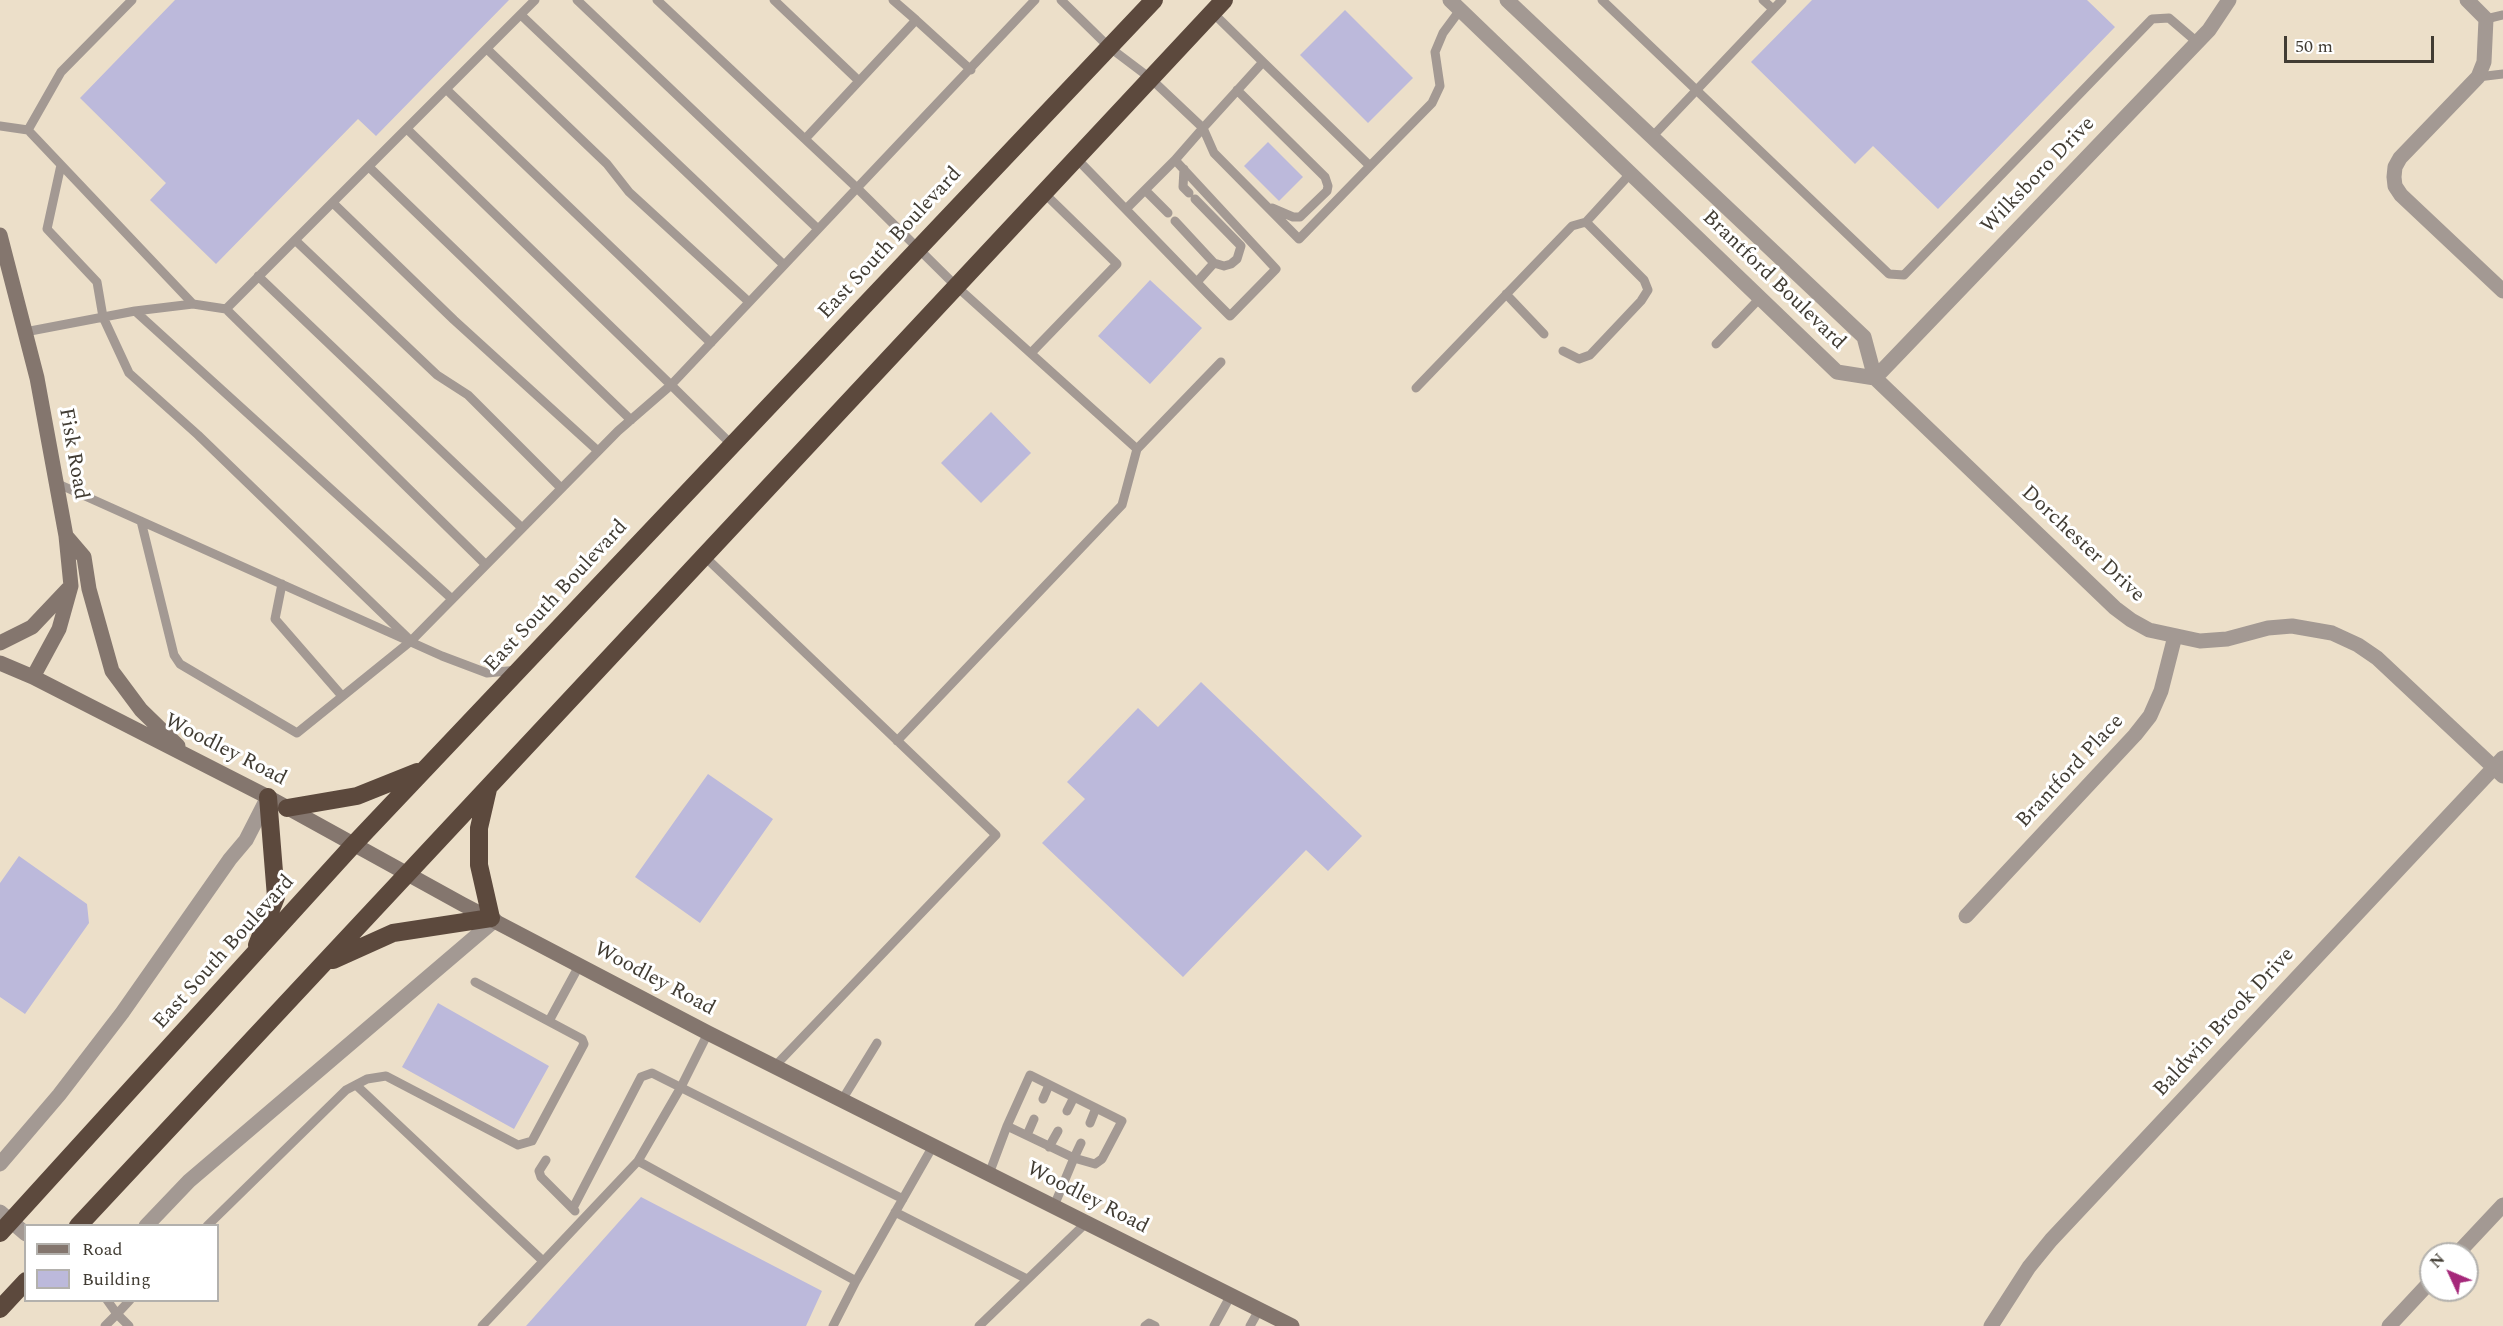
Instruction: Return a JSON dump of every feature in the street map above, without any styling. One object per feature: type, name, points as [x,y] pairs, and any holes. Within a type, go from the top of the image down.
[{"type":"highway","name":"East South Boulevard","points":[[4,1222],[253,956],[354,844],[1154,0]]},
{"type":"highway","points":[[80,1224],[1218,6]]},
{"type":"highway","points":[[287,808],[357,796],[426,768]]},
{"type":"highway","points":[[326,963],[393,933],[493,919],[479,865],[479,828],[488,787]]},
{"type":"highway","points":[[253,956],[276,897],[268,797]]},
{"type":"highway","points":[[0,1309],[24,1283]]},
{"type":"main road","name":"Fisk Road","points":[[0,235],[4,269],[25,332],[37,378],[66,536],[70,586],[58,629],[33,677]]},
{"type":"main road","points":[[66,536],[84,557],[89,589],[112,671],[141,710],[189,756]]},
{"type":"main road","points":[[0,643],[32,627],[70,586]]},
{"type":"main road","name":"Woodley Road","points":[[0,663],[33,677],[268,797],[708,1033],[1292,1326]]},
{"type":"street","name":"Brantford Boulevard","points":[[1455,5],[1837,372],[1875,378],[1864,338],[1507,0]]},
{"type":"street","name":"Wilksboro Drive","points":[[1875,378],[2197,42],[2229,0]]},
{"type":"street","points":[[2467,0],[2486,19],[2484,63],[2478,77],[2400,159],[2395,167],[2394,177],[2401,195],[2503,291]]},
{"type":"street","name":"Dorchester Drive","points":[[1875,378],[2115,608],[2149,630],[2200,641],[2227,639],[2268,628],[2292,626],[2332,633],[2358,645],[2377,658],[2500,768]]},
{"type":"street","name":"Brantford Place","points":[[1966,916],[2135,735],[2150,716],[2161,691],[2175,636]]},
{"type":"street","name":"Baldwin Brook Drive","points":[[1990,1326],[2029,1267],[2051,1240],[2500,768]]},
{"type":"street","points":[[0,1164],[59,1095],[122,1013],[230,859],[246,840],[268,797]]},
{"type":"street","points":[[148,1224],[189,1181],[493,919]]},
{"type":"street","points":[[2468,1242],[2503,1206]]},
{"type":"street","points":[[4,1222],[24,1233]]},
{"type":"street","points":[[2389,1326],[2419,1294]]},
{"type":"lane","points":[[28,130],[62,72],[132,0]]},
{"type":"lane","points":[[226,309],[535,0]]},
{"type":"lane","points":[[577,0],[818,230]]},
{"type":"lane","points":[[657,0],[858,188],[956,286],[1137,449]]},
{"type":"lane","points":[[774,0],[860,81]]},
{"type":"lane","points":[[893,0],[971,70]]},
{"type":"lane","points":[[141,521],[174,655],[180,664],[297,733],[411,641],[598,451],[671,385],[1035,0]]},
{"type":"lane","points":[[1061,0],[1109,47],[1150,78],[1203,128],[1214,153],[1299,239],[1432,103],[1440,86],[1435,52],[1455,5]]},
{"type":"lane","points":[[1602,0],[1889,274],[1904,275],[2152,19],[2169,18],[2197,42]]},
{"type":"lane","points":[[1763,0],[1773,9]]},
{"type":"lane","points":[[1652,137],[1782,0]]},
{"type":"lane","points":[[1218,6],[1263,62],[1370,166]]},
{"type":"lane","points":[[521,15],[784,266]]},
{"type":"lane","points":[[2486,19],[2503,15]]},
{"type":"lane","points":[[805,139],[916,20]]},
{"type":"lane","points":[[487,49],[607,164],[629,192],[749,302]]},
{"type":"lane","points":[[1126,209],[1175,160],[1263,62]]},
{"type":"lane","points":[[2478,77],[2503,74]]},
{"type":"lane","points":[[447,90],[711,343]]},
{"type":"lane","points":[[1237,90],[1325,177],[1328,186],[1327,191],[1300,217],[1286,215],[1267,206]]},
{"type":"lane","points":[[0,126],[28,130],[193,304]]},
{"type":"lane","points":[[407,129],[732,445]]},
{"type":"lane","points":[[1076,158],[1230,316],[1276,268],[1175,160]]},
{"type":"lane","points":[[61,165],[47,229],[96,282],[103,317],[129,373],[198,435],[411,641]]},
{"type":"lane","points":[[369,167],[631,420]]},
{"type":"lane","points":[[1145,190],[1214,263],[1224,266],[1231,264],[1237,259],[1241,246],[1183,187],[1184,169]]},
{"type":"lane","points":[[1416,388],[1572,226],[1586,222],[1630,174]]},
{"type":"lane","points":[[1030,353],[1117,264],[1044,193]]},
{"type":"lane","points":[[333,203],[454,320],[598,451]]},
{"type":"lane","points":[[1563,351],[1579,359],[1590,355],[1641,301],[1647,290],[1644,280],[1586,222]]},
{"type":"lane","points":[[295,240],[436,375],[468,395],[561,488]]},
{"type":"lane","points":[[1197,282],[1214,263]]},
{"type":"lane","points":[[258,276],[521,527]]},
{"type":"lane","points":[[1506,294],[1544,334]]},
{"type":"lane","points":[[1716,344],[1760,298]]},
{"type":"lane","points":[[25,332],[135,311],[193,304],[226,309],[486,565]]},
{"type":"lane","points":[[135,311],[452,599]]},
{"type":"lane","points":[[897,741],[1122,505],[1137,449],[1221,362]]},
{"type":"lane","points":[[56,483],[442,656],[487,673],[519,670]]},
{"type":"lane","points":[[703,555],[996,835],[775,1066]]},
{"type":"lane","points":[[282,585],[275,619],[342,696]]},
{"type":"lane","points":[[549,1021],[580,964]]},
{"type":"lane","points":[[209,1224],[346,1090],[367,1079],[386,1076],[518,1145],[532,1141],[584,1044],[582,1039],[475,982]]},
{"type":"lane","points":[[483,1326],[638,1161],[681,1087],[708,1033]]},
{"type":"lane","points":[[842,1100],[877,1043]]},
{"type":"lane","points":[[573,1208],[641,1077],[652,1073],[903,1199]]},
{"type":"lane","points":[[989,1174],[1007,1126],[1030,1075],[1122,1121],[1102,1160],[1095,1164],[1074,1158],[1007,1126]]},
{"type":"lane","points":[[356,1085],[543,1262]]},
{"type":"lane","points":[[1043,1099],[1049,1085]]},
{"type":"lane","points":[[1067,1111],[1074,1097]]},
{"type":"lane","points":[[1090,1123],[1096,1108]]},
{"type":"lane","points":[[1027,1136],[1034,1119]]},
{"type":"lane","points":[[1049,1147],[1058,1131]]},
{"type":"lane","points":[[1054,1206],[1081,1143]]},
{"type":"lane","points":[[833,1326],[933,1146]]},
{"type":"lane","points":[[546,1160],[539,1171],[541,1177],[584,1219]]},
{"type":"lane","points":[[638,1161],[856,1281]]},
{"type":"lane","points":[[895,1212],[1028,1279]]},
{"type":"lane","points":[[979,1326],[1086,1222]]},
{"type":"lane","points":[[1214,1326],[1231,1295]]},
{"type":"lane","points":[[108,1302],[129,1326]]},
{"type":"lane","points":[[105,1326],[128,1302]]},
{"type":"lane","points":[[1250,1326],[1259,1310]]},
{"type":"lane","points":[[1145,1326],[1149,1323],[1155,1326]]},
{"type":"building","points":[[175,0],[509,0],[376,136],[358,119],[216,264],[150,200],[166,183],[80,98]]},
{"type":"building","points":[[1812,0],[2087,0],[2115,27],[1938,209],[1873,146],[1855,164],[1751,62]]},
{"type":"building","points":[[1345,10],[1413,78],[1368,123],[1300,55]]},
{"type":"building","points":[[1268,142],[1303,177],[1279,201],[1244,166]]},
{"type":"building","points":[[1150,280],[1202,328],[1150,384],[1098,336]]},
{"type":"building","points":[[991,412],[1031,453],[981,503],[941,463]]},
{"type":"building","points":[[1201,682],[1362,836],[1328,871],[1306,850],[1183,977],[1042,843],[1085,799],[1067,782],[1138,708],[1158,727]]},
{"type":"building","points":[[708,774],[773,819],[700,923],[635,877]]},
{"type":"building","points":[[19,856],[87,904],[89,923],[25,1014],[0,997],[0,883]]},
{"type":"building","points":[[438,1003],[549,1066],[514,1129],[402,1067]]},
{"type":"building","points":[[641,1197],[822,1291],[806,1326],[526,1326]]}]
